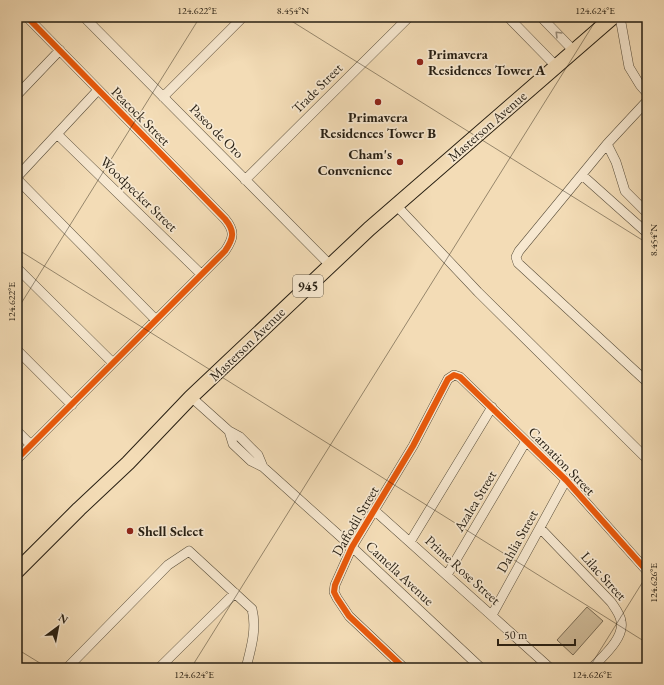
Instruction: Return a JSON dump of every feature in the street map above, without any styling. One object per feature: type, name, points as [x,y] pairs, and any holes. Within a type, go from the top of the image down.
[{"type":"main road","name":"Masterson Avenue","points":[[17,571],[79,509],[128,463],[192,397],[330,265],[396,205],[613,17]]},
{"type":"street","name":"Peacock Street","points":[[27,17],[225,219],[230,226],[233,234],[230,243],[225,251],[201,274]]},
{"type":"street","name":"Paseo de Oro","points":[[84,17],[330,265]]},
{"type":"street","points":[[163,97],[243,17]]},
{"type":"street","name":"Trade Street","points":[[245,180],[409,17]]},
{"type":"street","points":[[508,17],[556,66]]},
{"type":"street","points":[[541,17],[574,51]]},
{"type":"street","points":[[620,17],[629,67],[647,94]]},
{"type":"street","points":[[17,95],[60,50]]},
{"type":"street","points":[[98,90],[17,178],[156,320]]},
{"type":"street","points":[[647,101],[607,144],[519,251],[516,257],[518,263],[647,382]]},
{"type":"street","name":"Woodpecker Street","points":[[58,134],[201,274]]},
{"type":"street","points":[[607,144],[616,162],[625,191],[647,213]]},
{"type":"street","points":[[582,176],[647,233]]},
{"type":"street","points":[[396,205],[478,292],[647,459]]},
{"type":"street","points":[[17,268],[112,363]]},
{"type":"street","points":[[17,459],[201,274]]},
{"type":"street","points":[[17,350],[72,405]]},
{"type":"street","name":"Carnation Street","points":[[454,375],[460,377],[566,480],[647,571]]},
{"type":"street","name":"Daffodil Street","points":[[404,668],[349,616],[336,598],[334,592],[335,585],[352,547],[413,446],[448,379],[454,375]]},
{"type":"street","name":"Camella Avenue","points":[[192,397],[228,431],[233,444],[251,461],[263,467],[352,547],[481,668]]},
{"type":"street","points":[[410,542],[492,408]]},
{"type":"street","points":[[17,431],[31,445]]},
{"type":"street","name":"Azalea Street","points":[[447,575],[526,441]]},
{"type":"street","name":"Dahlia Street","points":[[492,615],[566,480]]},
{"type":"street","name":"Prime Rose Street","points":[[374,510],[550,668]]},
{"type":"street","name":"Lilac Street","points":[[540,528],[618,611],[622,622],[621,631],[618,638],[592,668]]},
{"type":"street","points":[[67,668],[168,565],[189,551],[252,609],[255,621],[254,633],[245,666]]},
{"type":"street","points":[[159,668],[235,593]]},
{"type":"shaded area","points":[[587,607],[603,621],[573,655],[557,640]]},
{"type":"cycle path","points":[[17,459],[225,251],[232,238],[232,231],[225,219],[27,17]]},
{"type":"cycle path","points":[[404,668],[349,616],[334,592],[335,585],[352,547],[413,446],[448,379],[454,375],[460,377],[566,480],[647,571]]},
{"type":"place","name":"Primavera Residences Tower A","points":[[420,62]]},
{"type":"place","name":"Primavera Residences Tower B","points":[[378,102]]},
{"type":"place","name":"Cham's Convenience","points":[[400,162]]},
{"type":"place","name":"Shell Select","points":[[130,531]]}]
